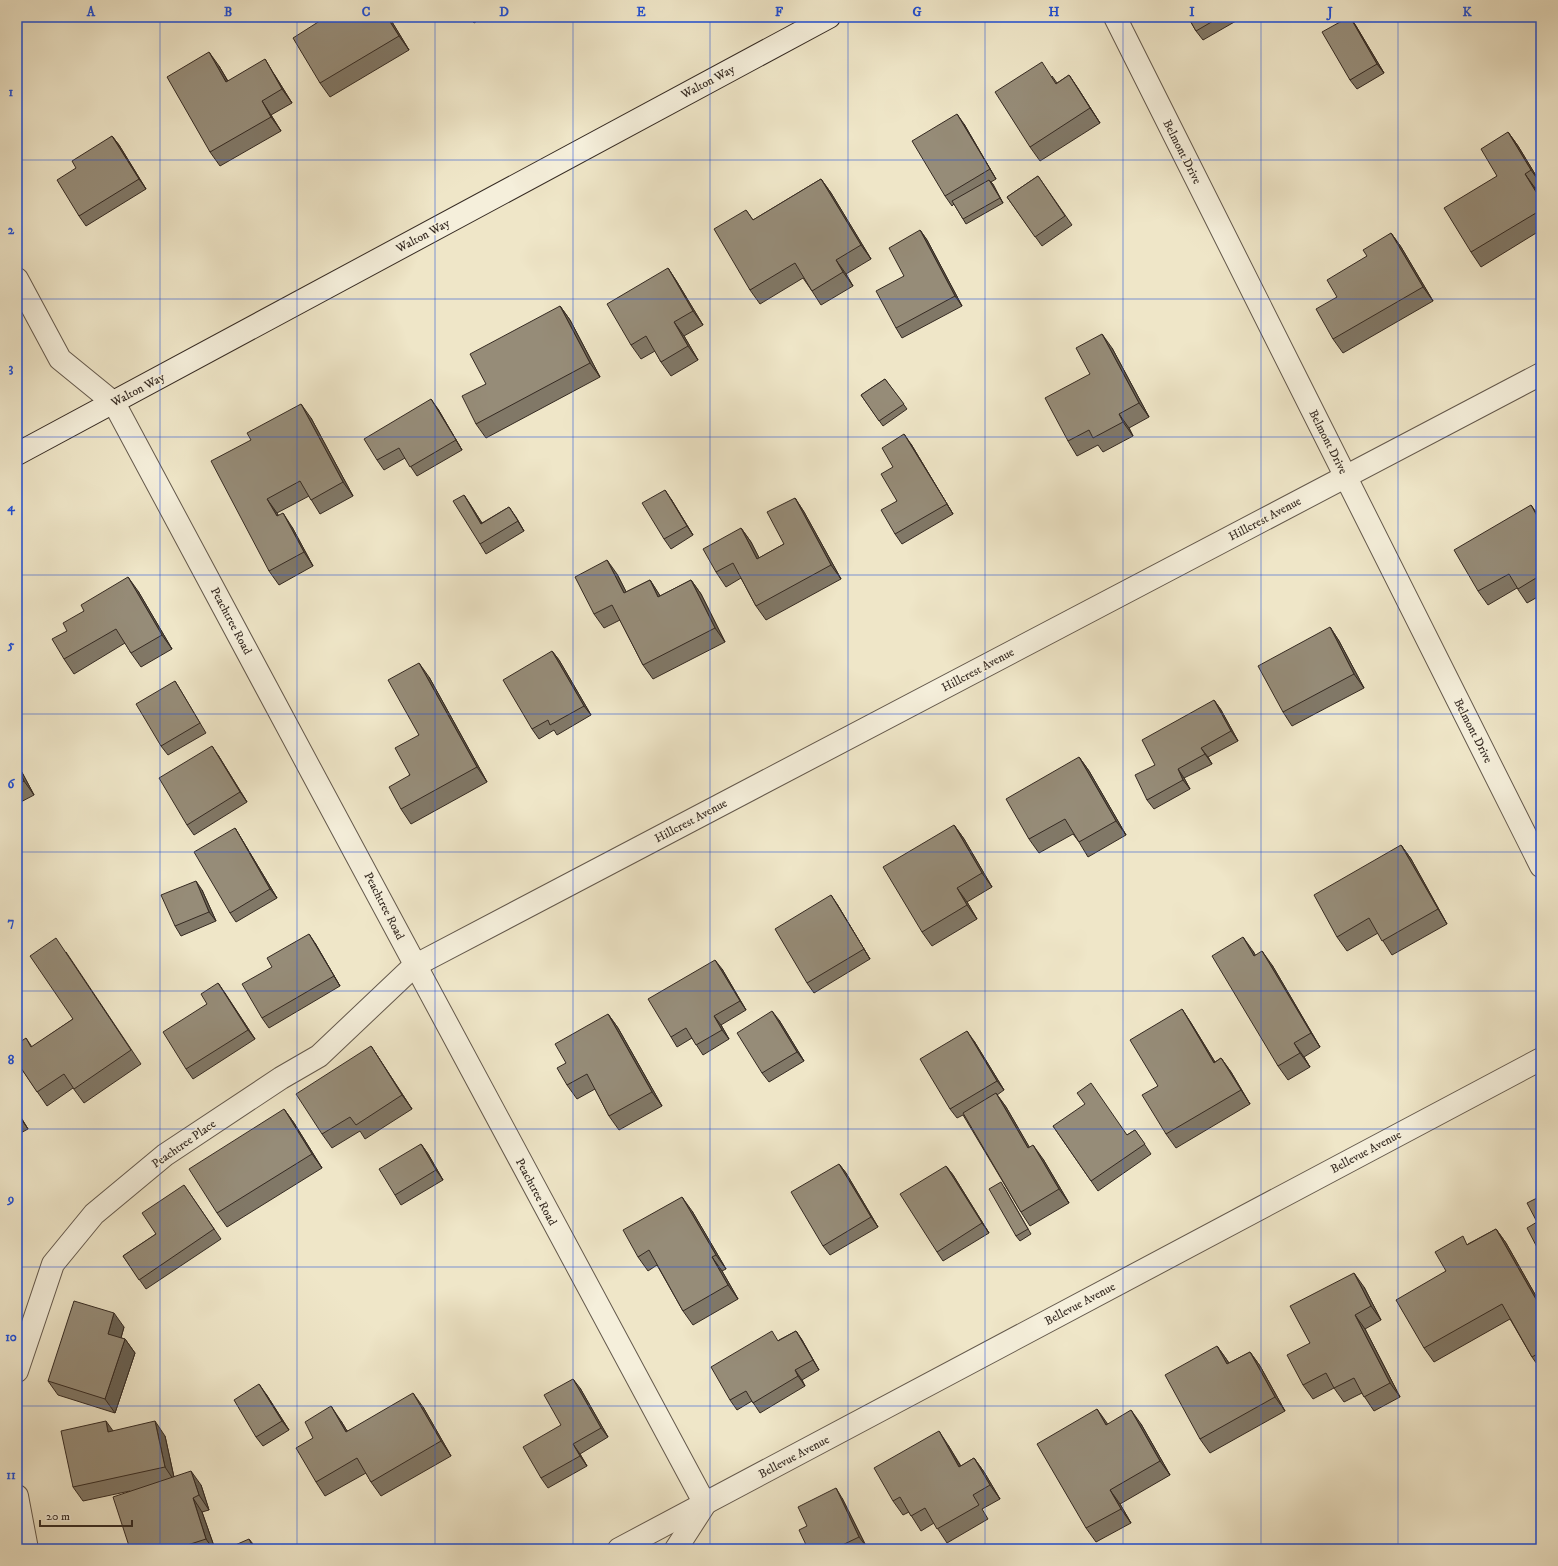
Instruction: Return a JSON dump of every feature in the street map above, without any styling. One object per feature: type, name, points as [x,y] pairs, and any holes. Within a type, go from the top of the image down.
[{"type":"street","name":"Walton Way","points":[[17,454],[829,17]]},
{"type":"street","name":"Belmont Drive","points":[[1115,17],[1541,866]]},
{"type":"street","name":"Peachtree Road","points":[[17,279],[25,314],[60,359],[114,403],[348,838],[414,966],[705,1504]]},
{"type":"street","name":"Hillcrest Avenue","points":[[414,966],[1541,374]]},
{"type":"street","name":"Peachtree Place","points":[[17,1371],[53,1264],[94,1214],[165,1155],[282,1078],[319,1056],[414,966]]},
{"type":"street","name":"Bellevue Avenue","points":[[619,1549],[1541,1059]]},
{"type":"street","points":[[17,1496],[27,1549]]},
{"type":"street","points":[[676,1549],[705,1504]]},
{"type":"building","points":[[326,17],[387,17],[399,36],[320,83],[293,38]]},
{"type":"building","points":[[1188,17],[1220,17],[1196,31]]},
{"type":"building","points":[[1349,17],[1377,64],[1350,80],[1322,32]]},
{"type":"building","points":[[209,52],[226,82],[265,59],[282,89],[262,101],[271,117],[210,152],[167,77]]},
{"type":"building","points":[[1042,62],[1056,84],[1069,75],[1090,108],[1030,147],[995,92]]},
{"type":"building","points":[[957,114],[990,169],[945,196],[912,141]]},
{"type":"building","points":[[1508,132],[1531,170],[1525,174],[1541,200],[1541,210],[1471,252],[1444,208],[1497,176],[1481,149]]},
{"type":"building","points":[[112,136],[139,179],[79,216],[57,180],[76,168],[72,161]]},
{"type":"building","points":[[1038,176],[1065,216],[1035,237],[1007,197]]},
{"type":"building","points":[[821,179],[861,245],[836,260],[843,272],[812,291],[795,263],[750,290],[714,229],[746,210],[753,220]]},
{"type":"building","points":[[989,180],[1000,198],[963,219],[952,201]]},
{"type":"building","points":[[920,230],[955,296],[896,328],[876,291],[904,276],[889,248]]},
{"type":"building","points":[[1391,233],[1423,287],[1333,339],[1316,309],[1337,297],[1327,280],[1367,256],[1363,250]]},
{"type":"building","points":[[668,268],[693,311],[674,322],[688,346],[661,362],[646,336],[631,345],[607,304]]},
{"type":"building","points":[[560,306],[590,363],[476,424],[462,396],[486,384],[470,354]]},
{"type":"building","points":[[1102,334],[1139,403],[1119,414],[1123,422],[1093,438],[1089,430],[1068,441],[1045,398],[1090,374],[1076,348]]},
{"type":"building","points":[[885,379],[904,404],[879,421],[861,395]]},
{"type":"building","points":[[431,399],[456,440],[410,467],[399,448],[377,460],[364,439]]},
{"type":"building","points":[[301,404],[343,482],[311,500],[300,481],[267,499],[277,516],[283,513],[304,552],[269,571],[211,461],[251,440],[247,433]]},
{"type":"building","points":[[904,434],[947,504],[895,534],[881,510],[897,501],[881,474],[893,467],[882,448]]},
{"type":"building","points":[[665,490],[687,526],[664,539],[642,503]]},
{"type":"building","points":[[464,495],[481,524],[509,507],[518,521],[480,544],[453,501]]},
{"type":"building","points":[[795,498],[831,565],[756,606],[733,563],[716,572],[703,549],[741,528],[757,559],[784,544],[767,512]]},
{"type":"building","points":[[1531,505],[1541,523],[1541,575],[1518,589],[1509,574],[1478,591],[1454,550]]},
{"type":"building","points":[[607,560],[624,593],[650,580],[658,597],[691,580],[715,628],[643,665],[612,605],[594,614],[575,577]]},
{"type":"building","points":[[128,577],[162,635],[131,653],[116,629],[64,659],[52,639],[67,631],[63,623],[84,611],[81,605]]},
{"type":"building","points":[[1330,627],[1354,674],[1283,712],[1258,666]]},
{"type":"building","points":[[552,651],[584,706],[550,725],[548,720],[532,729],[503,680]]},
{"type":"building","points":[[419,663],[477,767],[401,809],[389,787],[410,775],[395,748],[419,735],[388,680]]},
{"type":"building","points":[[175,681],[200,723],[161,746],[136,704]]},
{"type":"building","points":[[1214,700],[1231,731],[1201,748],[1205,754],[1178,769],[1183,780],[1147,800],[1135,775],[1155,765],[1142,740]]},
{"type":"building","points":[[212,746],[240,792],[187,825],[159,778]]},
{"type":"building","points":[[1079,757],[1116,821],[1079,842],[1065,819],[1029,839],[1006,799]]},
{"type":"building","points":[[17,767],[24,781],[17,785]]},
{"type":"building","points":[[954,825],[982,873],[957,888],[967,905],[922,932],[883,867]]},
{"type":"building","points":[[235,828],[270,889],[230,913],[194,852]]},
{"type":"building","points":[[1401,845],[1438,909],[1382,941],[1369,918],[1337,937],[1314,895]]},
{"type":"building","points":[[196,881],[209,912],[175,926],[161,895]]},
{"type":"building","points":[[831,895],[864,949],[807,983],[775,929]]},
{"type":"building","points":[[309,934],[334,976],[262,1018],[242,984],[272,967],[267,958]]},
{"type":"building","points":[[1243,937],[1254,956],[1262,951],[1311,1033],[1294,1043],[1300,1053],[1278,1066],[1212,956]]},
{"type":"building","points":[[56,938],[131,1050],[74,1089],[64,1074],[37,1092],[17,1062],[17,1044],[26,1038],[31,1047],[73,1019],[30,956]]},
{"type":"building","points":[[715,960],[740,1001],[714,1016],[722,1030],[696,1045],[686,1028],[671,1037],[648,999]]},
{"type":"building","points":[[218,983],[248,1030],[186,1069],[163,1032],[207,1004],[201,994]]},
{"type":"building","points":[[1182,1009],[1214,1063],[1221,1058],[1241,1090],[1166,1134],[1142,1095],[1158,1086],[1130,1040]]},
{"type":"building","points":[[772,1011],[797,1052],[762,1073],[737,1033]]},
{"type":"building","points":[[608,1014],[652,1092],[609,1116],[587,1074],[567,1085],[557,1068],[566,1063],[555,1044]]},
{"type":"building","points":[[967,1031],[997,1081],[950,1109],[920,1059]]},
{"type":"building","points":[[371,1046],[402,1095],[356,1125],[350,1117],[322,1134],[296,1094]]},
{"type":"building","points":[[1091,1083],[1127,1135],[1135,1130],[1145,1144],[1091,1181],[1053,1126],[1085,1104],[1077,1093]]},
{"type":"building","points":[[996,1093],[1028,1148],[1033,1145],[1059,1189],[1021,1212],[963,1113]]},
{"type":"building","points":[[284,1109],[312,1154],[217,1213],[189,1169]]},
{"type":"building","points":[[421,1144],[436,1170],[395,1195],[379,1169]]},
{"type":"building","points":[[839,1164],[871,1217],[823,1246],[791,1192]]},
{"type":"building","points":[[946,1166],[982,1223],[937,1252],[900,1194]]},
{"type":"building","points":[[1001,1182],[1028,1229],[1016,1236],[989,1189]]},
{"type":"building","points":[[184,1185],[214,1229],[139,1280],[123,1256],[156,1234],[142,1213]]},
{"type":"building","points":[[1541,1196],[1541,1255],[1527,1228],[1537,1222],[1527,1203]]},
{"type":"building","points":[[682,1197],[716,1255],[712,1257],[728,1285],[683,1311],[649,1250],[638,1257],[623,1230]]},
{"type":"building","points":[[1496,1229],[1541,1308],[1541,1352],[1532,1357],[1502,1304],[1424,1348],[1396,1300],[1446,1271],[1435,1252],[1463,1236],[1467,1245]]},
{"type":"building","points":[[1354,1273],[1371,1306],[1355,1315],[1390,1383],[1364,1397],[1354,1378],[1334,1388],[1326,1373],[1303,1385],[1287,1355],[1310,1343],[1290,1306]]},
{"type":"building","points":[[74,1301],[114,1313],[108,1334],[125,1339],[105,1399],[48,1381]]},
{"type":"building","points":[[772,1331],[778,1341],[796,1331],[813,1360],[795,1370],[798,1376],[753,1403],[746,1391],[730,1400],[711,1367]]},
{"type":"building","points":[[1217,1346],[1227,1364],[1250,1352],[1275,1397],[1200,1439],[1165,1375]]},
{"type":"building","points":[[573,1379],[601,1428],[573,1444],[580,1456],[541,1478],[523,1447],[561,1425],[544,1395]]},
{"type":"building","points":[[259,1384],[282,1421],[256,1437],[234,1400]]},
{"type":"building","points":[[413,1393],[441,1441],[371,1482],[357,1458],[316,1482],[296,1448],[313,1438],[305,1422],[331,1406],[346,1432]]},
{"type":"building","points":[[1097,1409],[1106,1425],[1131,1410],[1160,1461],[1110,1490],[1121,1509],[1086,1528],[1037,1444]]},
{"type":"building","points":[[106,1421],[108,1432],[155,1421],[165,1467],[73,1487],[61,1431]]},
{"type":"building","points":[[939,1431],[959,1467],[974,1458],[990,1485],[973,1495],[979,1505],[937,1529],[925,1508],[911,1516],[900,1497],[893,1501],[874,1468]]},
{"type":"building","points":[[191,1471],[199,1495],[193,1498],[206,1539],[175,1549],[130,1549],[113,1497]]},
{"type":"building","points":[[836,1488],[859,1537],[834,1549],[808,1549],[799,1530],[807,1526],[798,1507]]},
{"type":"building","points":[[249,1539],[254,1549],[226,1549]]}]
